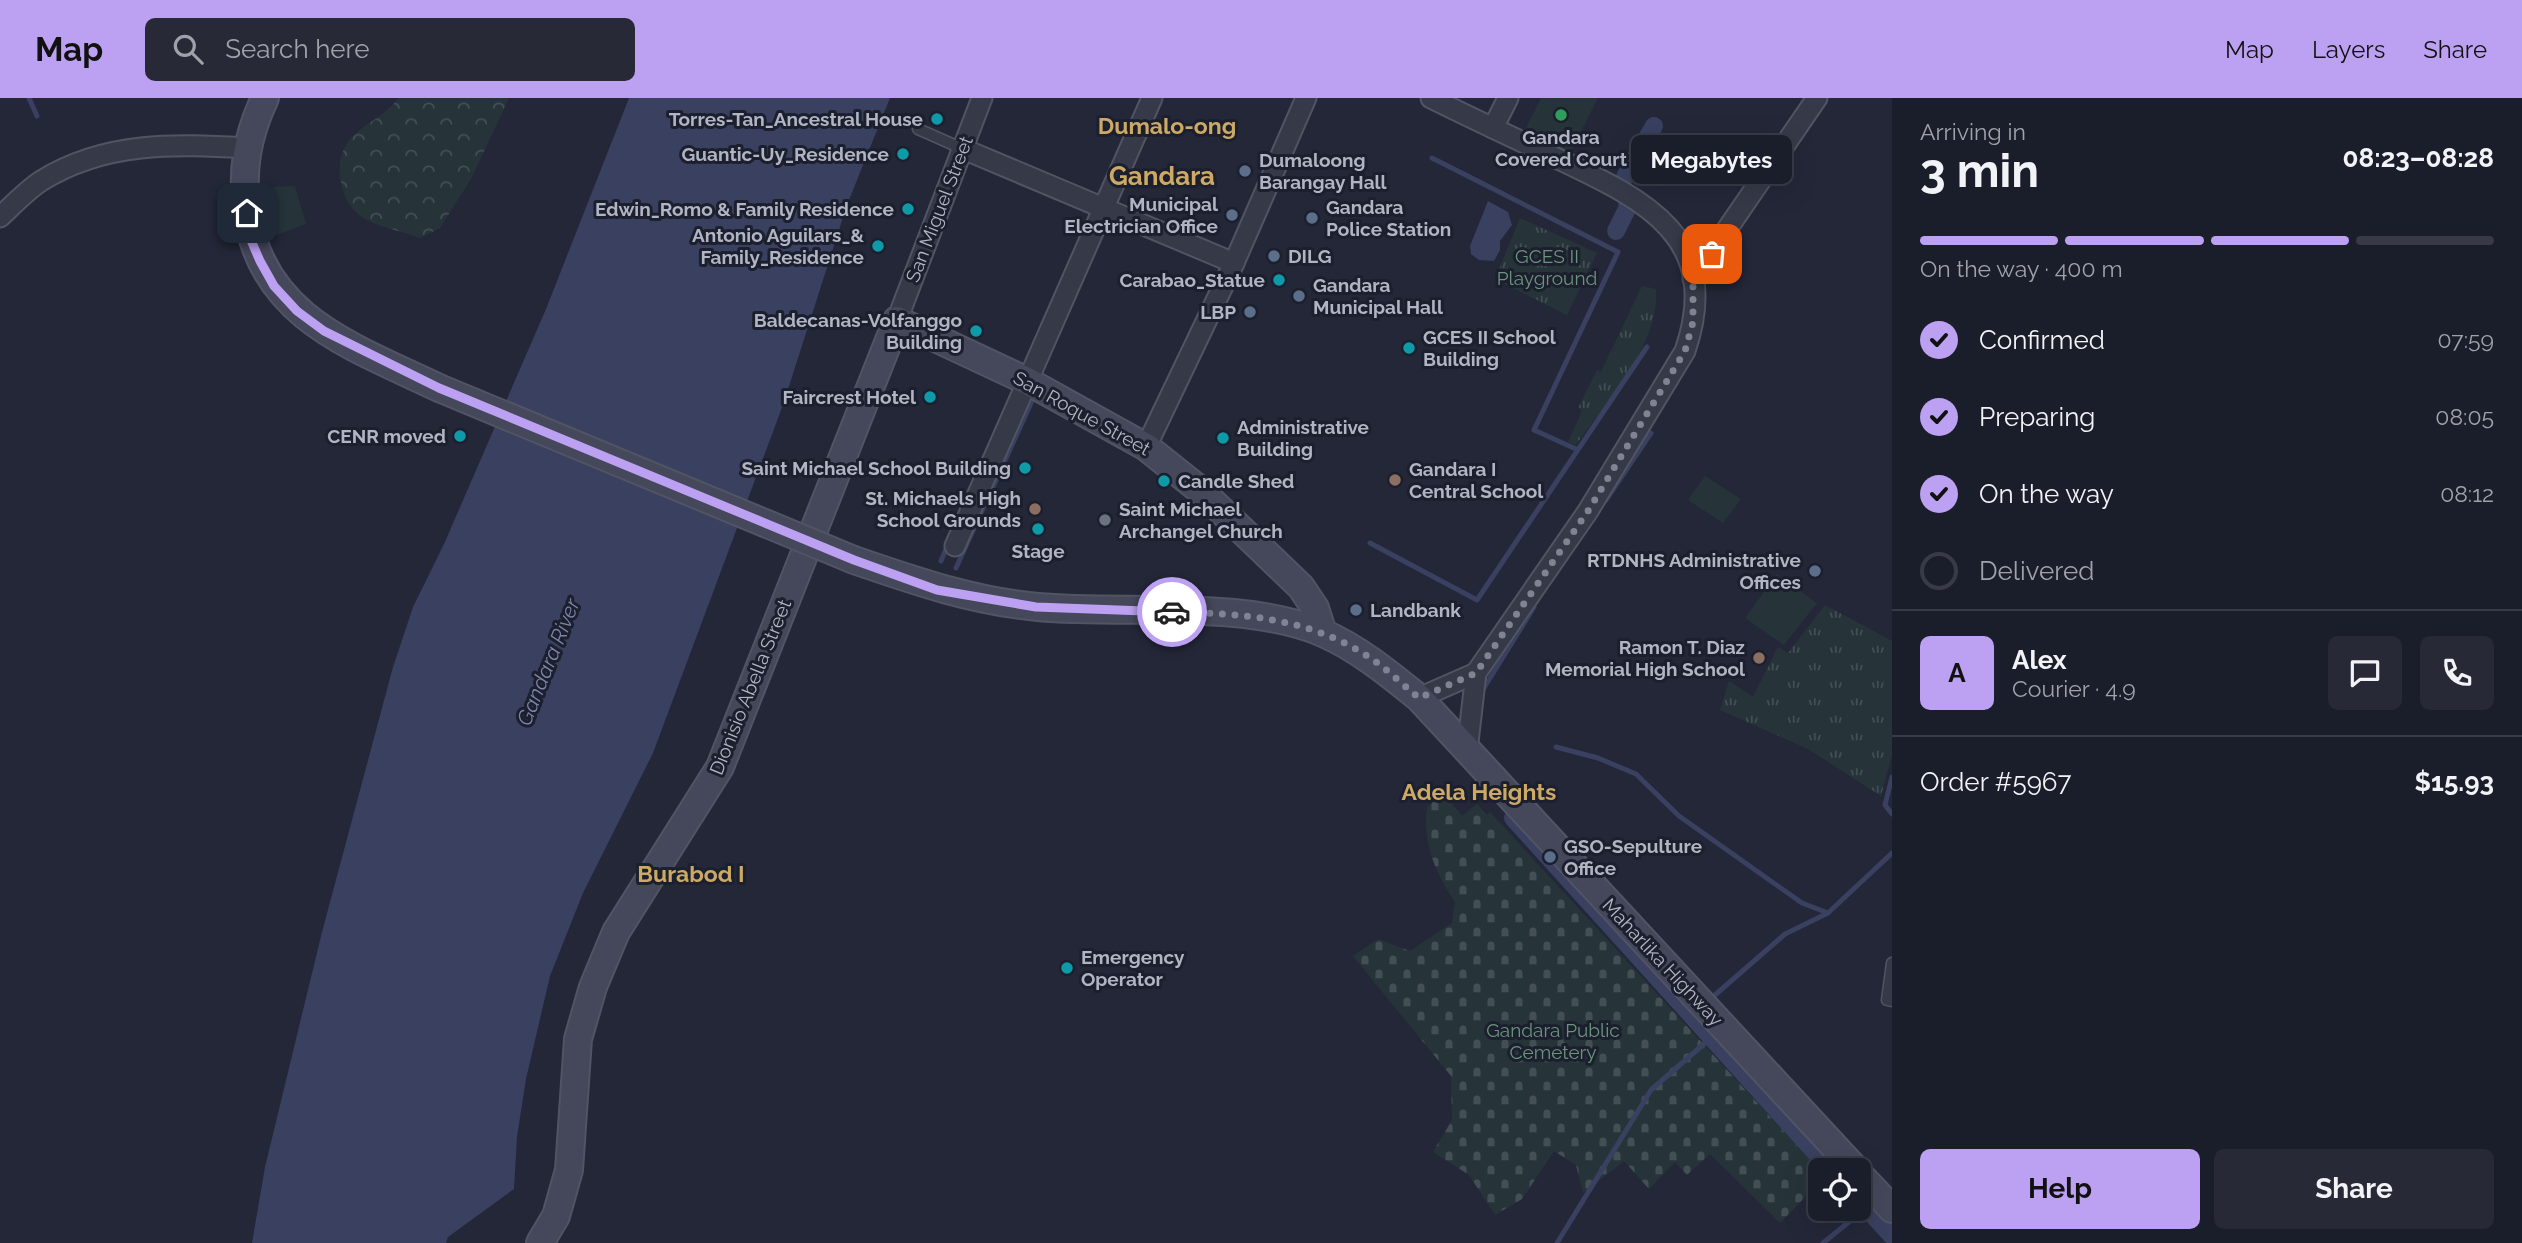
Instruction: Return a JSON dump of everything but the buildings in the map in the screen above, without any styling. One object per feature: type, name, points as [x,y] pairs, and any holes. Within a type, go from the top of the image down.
[{"type":"main road","name":"Maharlika Highway","points":[[265,98],[247,148],[243,187],[250,238],[274,286],[297,311],[324,331],[439,388],[854,560],[937,590],[981,600],[1083,611],[1214,613],[1289,621],[1323,633],[1369,657],[1419,698],[1845,1158]]},
{"type":"main road","name":"San Roque Street","points":[[897,320],[1027,381],[1146,447],[1194,484],[1301,587],[1315,608],[1323,633]]},
{"type":"main road","name":"Dionisio Abella Street","points":[[540,1243],[556,1216],[569,1170],[578,1039],[593,987],[616,932],[724,759],[897,320]]},
{"type":"main road","name":"Maharlika Highway","points":[[1871,1186],[1892,1209]]},
{"type":"street","name":"San Miguel Street","points":[[897,320],[982,98]]},
{"type":"street","points":[[955,547],[1153,98]]},
{"type":"street","points":[[1146,447],[1234,263],[1306,98]]},
{"type":"street","points":[[1431,98],[1646,204],[1672,232],[1683,251],[1693,279],[1692,332],[1685,351],[1588,511],[1476,673],[1467,751]]},
{"type":"street","points":[[1493,128],[1508,98]]},
{"type":"street","points":[[1693,279],[1817,98]]},
{"type":"street","points":[[0,217],[40,182],[70,165],[125,148],[172,144],[247,148]]},
{"type":"street","points":[[961,148],[1234,263]]},
{"type":"street","points":[[1419,698],[1476,673]]},
{"type":"lane","points":[[918,129],[961,148]]},
{"type":"lane","points":[[1892,963],[1887,1000],[1892,1001]]},
{"type":"green space","points":[[398,98],[509,98],[471,179],[440,228],[420,238],[379,225],[358,214],[344,193],[340,177],[342,153],[351,138],[386,111]]},
{"type":"green space","name":"Gandara Covered Court","points":[[1541,98],[1598,98],[1569,154],[1524,132]]},
{"type":"green space","points":[[295,186],[306,224],[274,236],[263,187]]},
{"type":"green space","name":"GCES II Playground","points":[[1520,218],[1597,253],[1567,315],[1495,279]]},
{"type":"green space","points":[[1642,286],[1656,289],[1655,310],[1640,351],[1629,372],[1576,445],[1568,442],[1582,411],[1578,408],[1597,370],[1601,372]]},
{"type":"green space","points":[[1705,476],[1741,499],[1723,523],[1688,500]]},
{"type":"green space","points":[[1777,574],[1817,603],[1784,645],[1745,618]]},
{"type":"green space","points":[[1825,605],[1892,641],[1892,754],[1881,796],[1808,749],[1720,710],[1729,681],[1753,697],[1778,647],[1788,653]]},
{"type":"green space","name":"Gandara Public Cemetery","points":[[1443,793],[1462,816],[1477,804],[1487,815],[1490,812],[1808,1158],[1808,1194],[1780,1223],[1710,1154],[1687,1175],[1675,1162],[1649,1189],[1624,1161],[1583,1193],[1576,1165],[1554,1151],[1522,1199],[1495,1215],[1469,1175],[1433,1152],[1452,1120],[1451,1076],[1353,956],[1378,939],[1410,951],[1452,923],[1455,902],[1432,857],[1427,833],[1427,807]]},
{"type":"water","name":"Gandara River","points":[[629,98],[890,98],[847,205],[783,405],[653,753],[583,893],[550,976],[526,1079],[517,1137],[514,1189],[448,1237],[446,1243],[252,1243],[265,1167],[322,932],[393,667],[413,607],[444,544],[546,309]]},
{"type":"water","points":[[1488,201],[1508,212],[1512,225],[1500,241],[1500,250],[1494,261],[1479,260],[1471,254],[1470,246]]},
{"type":"waterway","points":[[29,98],[37,116]]},
{"type":"waterway","points":[[1625,177],[1654,126]]},
{"type":"waterway","points":[[1432,158],[1618,252],[1534,430],[1576,449]]},
{"type":"waterway","points":[[1616,231],[1628,207],[1627,202]]},
{"type":"waterway","points":[[1370,543],[1477,600],[1647,347]]},
{"type":"waterway","points":[[956,568],[1032,401]]},
{"type":"waterway","points":[[1606,500],[1651,433]]},
{"type":"waterway","points":[[941,561],[948,544]]},
{"type":"waterway","points":[[1482,691],[1534,607]]},
{"type":"waterway","points":[[1556,747],[1598,758],[1636,774],[1679,816],[1802,903],[1828,913],[1892,853]]},
{"type":"waterway","points":[[1892,777],[1885,805],[1892,814]]},
{"type":"waterway","points":[[1513,818],[1820,1158]]},
{"type":"waterway","points":[[1715,995],[1785,934],[1828,913]]},
{"type":"waterway","points":[[1557,1243],[1651,1090],[1705,1043],[1703,1031]]},
{"type":"waterway","points":[[1871,1213],[1892,1236]]},
{"type":"waterway","points":[[1823,1243],[1850,1221]]},
{"type":"way so far","points":[[1172,612],[1214,613],[1289,621],[1305,626],[1369,657],[1419,698],[1476,673],[1588,511],[1685,351],[1692,332],[1695,306],[1693,279],[1712,254]]},
{"type":"place","name":"Gandara Covered Court","points":[[1561,115]]},
{"type":"place","name":"Torres-Tan_Ancestral House","points":[[937,119]]},
{"type":"place","name":"Guantic-Uy_Residence","points":[[903,154]]},
{"type":"place","name":"Dumaloong Barangay Hall","points":[[1245,171]]},
{"type":"place","name":"Edwin_Romo & Family Residence","points":[[908,209]]},
{"type":"place","name":"Municipal Electrician Office","points":[[1232,215]]},
{"type":"place","name":"Gandara Police Station","points":[[1312,218]]},
{"type":"place","name":"Antonio Aguilars_& Family_Residence","points":[[878,246]]},
{"type":"place","name":"Megabytes","points":[[1712,254]]},
{"type":"place","name":"DILG","points":[[1274,256]]},
{"type":"place","name":"Carabao_Statue","points":[[1279,280]]},
{"type":"place","name":"Gandara Municipal Hall","points":[[1299,296]]},
{"type":"place","name":"LBP","points":[[1250,312]]},
{"type":"place","name":"Baldecanas-Volfanggo Building","points":[[976,331]]},
{"type":"place","name":"GCES II School Building","points":[[1409,348]]},
{"type":"place","name":"Faircrest Hotel","points":[[930,397]]},
{"type":"place","name":"CENR moved","points":[[460,436]]},
{"type":"place","name":"Administrative Building","points":[[1223,438]]},
{"type":"place","name":"Saint Michael School Building","points":[[1025,468]]},
{"type":"place","name":"Gandara I Central School","points":[[1395,480]]},
{"type":"place","name":"Candle Shed","points":[[1164,481]]},
{"type":"place","name":"St. Michaels High School Grounds","points":[[1035,509]]},
{"type":"place","name":"Saint Michael Archangel Church","points":[[1105,520]]},
{"type":"place","name":"Stage","points":[[1038,529]]},
{"type":"place","name":"RTDNHS Administrative Offices","points":[[1815,571]]},
{"type":"place","name":"Landbank","points":[[1356,610]]},
{"type":"place","name":"Ramon T. Diaz Memorial High School","points":[[1759,658]]},
{"type":"place","name":"GSO-Sepulture Office","points":[[1550,857]]},
{"type":"place","name":"Emergency Operator","points":[[1067,968]]},
{"type":"district","name":"Dumalo-ong","points":[[1167,125]]},
{"type":"district","name":"Gandara","points":[[1162,176]]},
{"type":"district","name":"Adela Heights","points":[[1479,791]]},
{"type":"district","name":"Burabod I","points":[[691,873]]},
{"type":"route","points":[[247,213],[250,238],[260,261],[274,286],[297,311],[324,331],[439,388],[854,560],[937,590],[981,600],[1036,607],[1083,611],[1172,612]]}]
